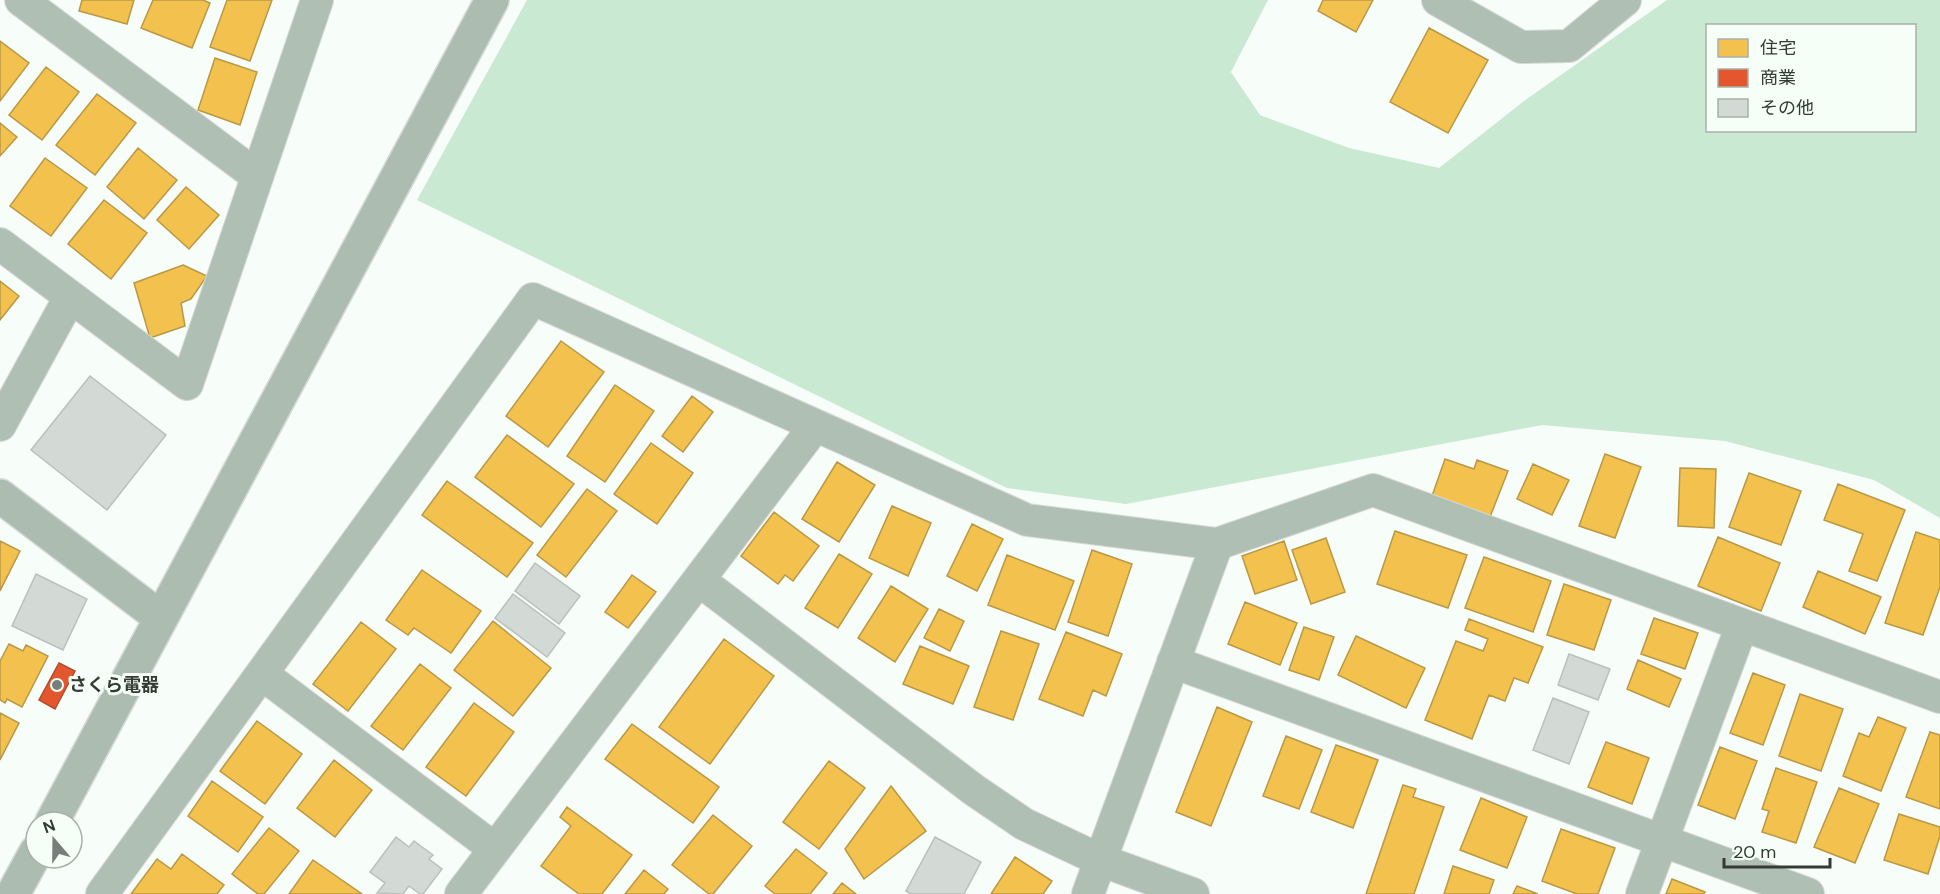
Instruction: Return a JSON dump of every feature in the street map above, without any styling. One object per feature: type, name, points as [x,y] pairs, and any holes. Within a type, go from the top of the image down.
[{"type":"street","points":[[21,0],[257,176]]},
{"type":"street","points":[[0,244],[187,384],[317,0]]},
{"type":"street","points":[[58,810],[492,0]]},
{"type":"street","points":[[1438,0],[1521,47],[1569,46],[1625,0]]},
{"type":"street","points":[[0,425],[70,297]]},
{"type":"street","points":[[102,894],[533,299],[1026,520],[1217,544],[1373,490],[1940,697]]},
{"type":"street","points":[[462,894],[815,426]]},
{"type":"street","points":[[0,496],[161,618]]},
{"type":"street","points":[[1088,894],[1217,544]]},
{"type":"street","points":[[699,580],[974,790],[1024,824],[1100,860],[1193,894]]},
{"type":"street","points":[[1642,894],[1742,625]]},
{"type":"street","points":[[1173,662],[1808,894]]},
{"type":"street","points":[[262,674],[495,849]]},
{"type":"street","points":[[13,894],[26,870]]},
{"type":"green space","points":[[527,0],[1268,0],[1231,72],[1260,115],[1349,148],[1439,168],[1524,101],[1667,0],[1940,0],[1940,518],[1874,480],[1725,441],[1542,425],[1126,504],[1007,488],[417,200]]},
{"type":"building: 住宅","points":[[82,0],[134,0],[127,24],[79,11]]},
{"type":"building: 住宅","points":[[153,0],[203,0],[210,3],[192,48],[141,28]]},
{"type":"building: 住宅","points":[[227,0],[272,0],[250,61],[210,47]]},
{"type":"building: 住宅","points":[[1323,0],[1373,0],[1356,32],[1318,11]]},
{"type":"building: 住宅","points":[[1429,28],[1488,60],[1448,133],[1390,102]]},
{"type":"building: 住宅","points":[[0,41],[29,63],[0,101]]},
{"type":"building: 住宅","points":[[215,58],[257,72],[240,125],[198,110]]},
{"type":"building: 住宅","points":[[46,67],[79,92],[42,140],[9,115]]},
{"type":"building: 住宅","points":[[97,94],[136,123],[95,175],[56,145]]},
{"type":"building: 住宅","points":[[0,123],[17,137],[0,156]]},
{"type":"building: 住宅","points":[[138,148],[177,180],[144,219],[107,187]]},
{"type":"building: 住宅","points":[[45,158],[87,188],[51,236],[10,206]]},
{"type":"building: 住宅","points":[[186,187],[219,215],[189,249],[157,220]]},
{"type":"building: 住宅","points":[[104,200],[147,233],[111,279],[68,244]]},
{"type":"building: 住宅","points":[[183,265],[207,276],[191,299],[181,303],[185,326],[150,338],[134,283]]},
{"type":"building: 住宅","points":[[0,281],[19,296],[0,320]]},
{"type":"building: 住宅","points":[[561,341],[604,372],[548,447],[506,416]]},
{"type":"building: 住宅","points":[[615,385],[654,411],[605,482],[567,456]]},
{"type":"building: 住宅","points":[[692,396],[713,412],[683,452],[662,436]]},
{"type":"building: 住宅","points":[[507,435],[574,484],[541,527],[475,477]]},
{"type":"building: 住宅","points":[[651,443],[693,473],[657,524],[614,494]]},
{"type":"building: 住宅","points":[[1605,454],[1641,467],[1615,538],[1579,526]]},
{"type":"building: 住宅","points":[[1445,459],[1474,469],[1477,460],[1508,471],[1490,517],[1432,496]]},
{"type":"building: 住宅","points":[[837,462],[875,485],[839,542],[802,519]]},
{"type":"building: 住宅","points":[[1533,464],[1569,480],[1552,515],[1517,499]]},
{"type":"building: 住宅","points":[[1680,468],[1716,469],[1714,528],[1678,526]]},
{"type":"building: 住宅","points":[[1749,473],[1801,491],[1781,545],[1729,527]]},
{"type":"building: 住宅","points":[[447,481],[533,543],[507,577],[422,515]]},
{"type":"building: 住宅","points":[[1838,484],[1905,510],[1877,581],[1849,571],[1863,534],[1824,520]]},
{"type":"building: 住宅","points":[[587,489],[617,511],[566,577],[537,555]]},
{"type":"building: 住宅","points":[[892,506],[931,523],[908,576],[869,558]]},
{"type":"building: 住宅","points":[[774,512],[819,546],[793,581],[785,575],[778,584],[741,556]]},
{"type":"building: 住宅","points":[[972,524],[1003,539],[977,591],[947,576]]},
{"type":"building: 住宅","points":[[1395,531],[1467,555],[1448,608],[1377,584]]},
{"type":"building: 住宅","points":[[1916,532],[1940,540],[1940,587],[1923,635],[1885,623]]},
{"type":"building: 住宅","points":[[1718,537],[1780,563],[1761,611],[1698,586]]},
{"type":"building: 住宅","points":[[1326,538],[1345,592],[1311,604],[1292,550]]},
{"type":"building: 住宅","points":[[0,541],[20,551],[0,591]]},
{"type":"building: 住宅","points":[[1284,541],[1297,580],[1255,594],[1242,556]]},
{"type":"building: 住宅","points":[[1092,550],[1132,564],[1108,636],[1068,622]]},
{"type":"building: 住宅","points":[[839,554],[872,574],[838,628],[805,608]]},
{"type":"building: 住宅","points":[[1007,555],[1074,581],[1055,630],[988,605]]},
{"type":"building: 住宅","points":[[1484,557],[1551,581],[1533,632],[1465,608]]},
{"type":"building: 住宅","points":[[422,570],[481,611],[451,653],[414,628],[408,635],[386,620]]},
{"type":"building: 住宅","points":[[1818,571],[1881,597],[1865,634],[1803,607]]},
{"type":"building: 住宅","points":[[632,575],[656,592],[628,628],[605,612]]},
{"type":"building: 住宅","points":[[1564,584],[1611,600],[1594,650],[1547,635]]},
{"type":"building: 住宅","points":[[891,586],[928,609],[895,662],[858,638]]},
{"type":"building: 住宅","points":[[1245,602],[1297,623],[1280,665],[1228,644]]},
{"type":"building: 住宅","points":[[939,609],[964,621],[950,651],[924,638]]},
{"type":"building: 住宅","points":[[1654,618],[1698,633],[1685,669],[1641,654]]},
{"type":"building: 住宅","points":[[1469,619],[1543,647],[1528,683],[1514,678],[1505,701],[1489,695],[1472,739],[1425,720],[1456,641],[1483,651],[1488,639],[1465,630]]},
{"type":"building: 住宅","points":[[493,621],[551,668],[513,716],[454,670]]},
{"type":"building: 住宅","points":[[361,622],[396,649],[348,711],[313,684]]},
{"type":"building: 住宅","points":[[1304,627],[1334,637],[1319,680],[1289,670]]},
{"type":"building: 住宅","points":[[1001,631],[1039,644],[1013,720],[974,707]]},
{"type":"building: 住宅","points":[[1066,632],[1122,654],[1106,696],[1093,690],[1083,716],[1039,699]]},
{"type":"building: 住宅","points":[[1356,636],[1425,668],[1406,708],[1338,675]]},
{"type":"building: 住宅","points":[[724,639],[774,676],[710,764],[659,727]]},
{"type":"building: 住宅","points":[[9,644],[23,651],[26,645],[48,656],[22,707],[7,699],[5,703],[0,700],[0,661]]},
{"type":"building: 住宅","points":[[920,646],[969,666],[953,704],[903,684]]},
{"type":"building: 住宅","points":[[1638,660],[1681,679],[1669,707],[1627,689]]},
{"type":"building: 住宅","points":[[420,664],[451,688],[403,750],[371,726]]},
{"type":"building: 住宅","points":[[1753,673],[1785,685],[1763,745],[1730,733]]},
{"type":"building: 住宅","points":[[1800,694],[1843,709],[1821,771],[1779,756]]},
{"type":"building: 住宅","points":[[474,703],[514,732],[466,796],[426,767]]},
{"type":"building: 住宅","points":[[1217,707],[1252,722],[1211,826],[1176,812]]},
{"type":"building: 住宅","points":[[0,713],[19,723],[0,760]]},
{"type":"building: 住宅","points":[[1878,717],[1906,728],[1881,791],[1843,776],[1859,733],[1869,737]]},
{"type":"building: 住宅","points":[[257,721],[302,754],[265,804],[220,771]]},
{"type":"building: 住宅","points":[[632,724],[719,787],[693,823],[605,759]]},
{"type":"building: 住宅","points":[[1930,732],[1940,735],[1940,809],[1906,797]]},
{"type":"building: 住宅","points":[[1286,736],[1322,750],[1299,809],[1263,796]]},
{"type":"building: 住宅","points":[[1606,742],[1649,758],[1632,804],[1588,787]]},
{"type":"building: 住宅","points":[[1336,745],[1378,760],[1353,828],[1311,812]]},
{"type":"building: 住宅","points":[[1720,747],[1757,761],[1735,819],[1698,805]]},
{"type":"building: 住宅","points":[[334,760],[372,790],[335,837],[297,808]]},
{"type":"building: 住宅","points":[[829,761],[865,788],[819,849],[783,822]]},
{"type":"building: 住宅","points":[[1776,768],[1817,782],[1796,843],[1762,832],[1769,811],[1762,809]]},
{"type":"building: 住宅","points":[[212,781],[263,817],[238,852],[188,816]]},
{"type":"building: 住宅","points":[[1403,785],[1416,789],[1413,797],[1444,807],[1414,894],[1366,894]]},
{"type":"building: 住宅","points":[[891,786],[926,831],[864,879],[845,849]]},
{"type":"building: 住宅","points":[[1839,788],[1879,804],[1855,863],[1814,847]]},
{"type":"building: 住宅","points":[[1481,798],[1527,817],[1507,868],[1460,850]]},
{"type":"building: 住宅","points":[[567,807],[632,855],[602,894],[579,894],[541,866],[571,826],[560,817]]},
{"type":"building: 住宅","points":[[1899,814],[1940,827],[1940,836],[1928,874],[1884,860]]},
{"type":"building: 住宅","points":[[713,815],[752,846],[713,894],[709,894],[672,865]]},
{"type":"building: 住宅","points":[[269,828],[299,851],[264,894],[258,894],[232,874]]},
{"type":"building: 住宅","points":[[1561,829],[1615,848],[1598,894],[1577,894],[1542,881]]},
{"type":"building: 住宅","points":[[796,849],[827,873],[810,894],[775,894],[765,886]]},
{"type":"building: 住宅","points":[[182,854],[224,885],[217,894],[131,894],[157,859],[171,869]]},
{"type":"building: 住宅","points":[[1015,857],[1052,881],[1043,894],[991,894]]},
{"type":"building: 住宅","points":[[313,860],[362,894],[289,894]]},
{"type":"building: 住宅","points":[[1453,866],[1494,880],[1489,894],[1444,894]]},
{"type":"building: 住宅","points":[[644,870],[668,889],[664,894],[625,894]]},
{"type":"building: 住宅","points":[[1672,879],[1705,892],[1704,894],[1666,894]]},
{"type":"building: 住宅","points":[[842,883],[856,894],[833,894]]},
{"type":"building: 住宅","points":[[1517,886],[1538,894],[1513,894]]},
{"type":"building: 商業","name":"さくら電器","points":[[59,663],[75,671],[55,709],[39,700]]},
{"type":"building: その他","points":[[90,376],[166,435],[107,510],[31,450]]},
{"type":"building: その他","points":[[535,563],[580,596],[559,624],[515,591]]},
{"type":"building: その他","points":[[36,574],[87,599],[63,650],[12,626]]},
{"type":"building: その他","points":[[513,594],[565,633],[547,657],[495,618]]},
{"type":"building: その他","points":[[1569,654],[1610,669],[1598,700],[1558,685]]},
{"type":"building: その他","points":[[1553,698],[1589,712],[1569,764],[1533,750]]},
{"type":"building: その他","points":[[396,837],[409,847],[414,841],[433,855],[429,859],[442,869],[423,894],[409,886],[403,894],[377,893],[385,883],[370,872]]},
{"type":"building: その他","points":[[935,837],[981,862],[964,894],[911,894],[906,891]]},
{"type":"place","name":"さくら電器","points":[[57,685]]}]
